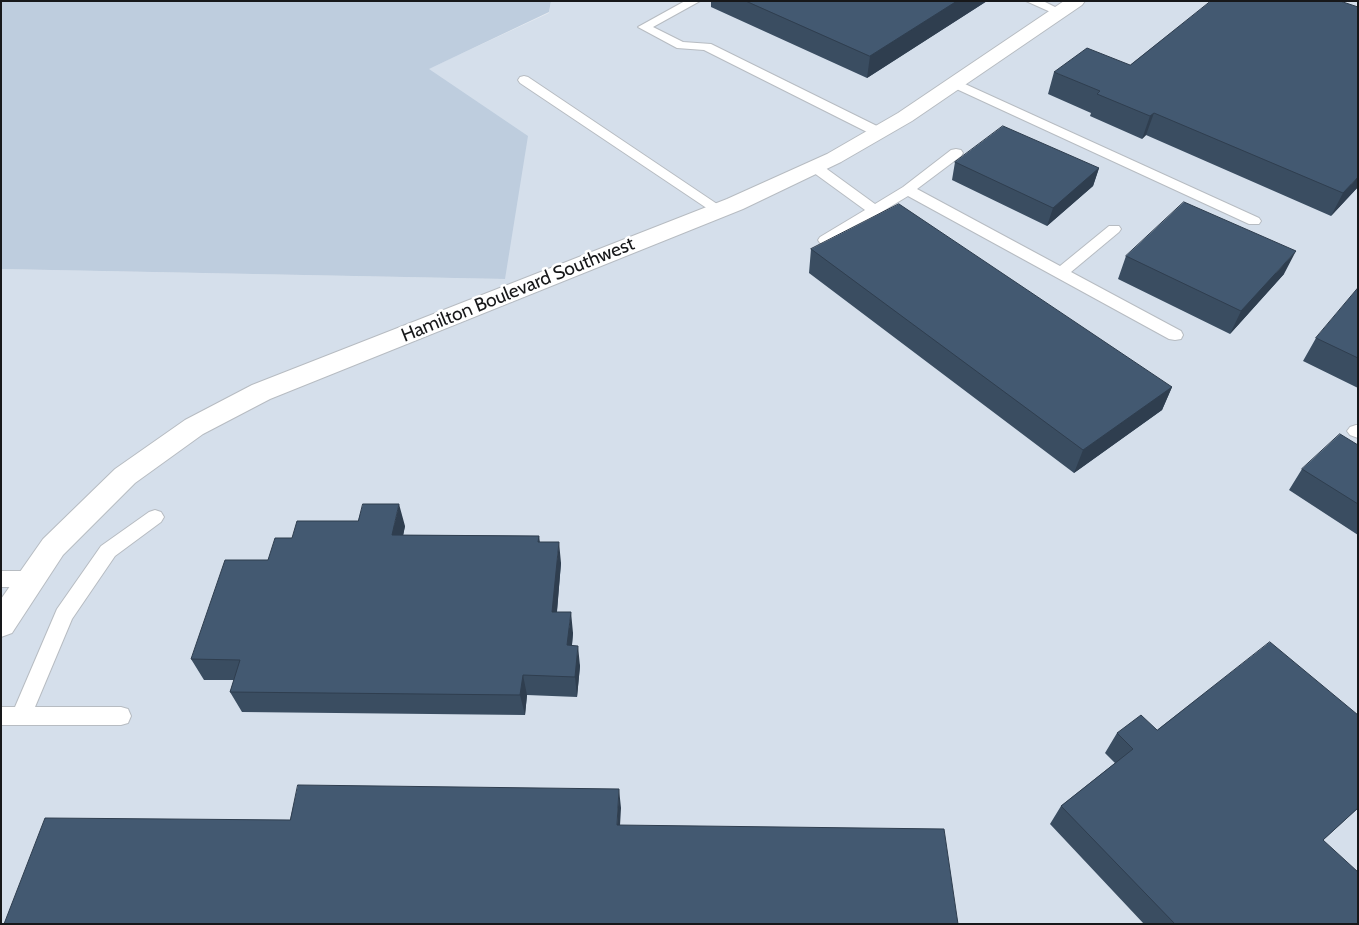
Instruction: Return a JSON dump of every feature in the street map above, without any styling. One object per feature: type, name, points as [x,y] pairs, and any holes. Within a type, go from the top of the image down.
[{"type":"street","name":"Hamilton Boulevard Southwest","points":[[1,624],[53,547],[125,476],[194,427],[261,392],[720,210],[815,167],[878,132],[1068,7]]},
{"type":"lane","points":[[694,1],[644,28],[681,45],[707,47],[878,132]]},
{"type":"lane","points":[[1032,1],[1068,7]]},
{"type":"lane","points":[[524,80],[720,210]]},
{"type":"lane","points":[[954,83],[1254,222]]},
{"type":"lane","points":[[825,240],[908,190],[956,153]]},
{"type":"lane","points":[[815,167],[875,210]]},
{"type":"lane","points":[[908,190],[1175,335]]},
{"type":"lane","points":[[1060,273],[1114,229]]},
{"type":"lane","points":[[120,716],[11,716],[64,615],[108,551],[155,517]]},
{"type":"lane","points":[[1,580],[31,580]]},
{"type":"shaded area","points":[[1,1],[551,1],[549,12],[429,69],[528,136],[505,279],[1,269]]},
{"type":"shaded area","points":[[551,1],[1358,1],[1358,924],[1,924],[1,269],[505,279],[428,69],[549,13]]},
{"type":"building","points":[[746,1],[957,1],[870,56]]},
{"type":"building","points":[[1211,1],[1340,1],[1358,7],[1358,177],[1343,193],[1154,113],[1150,116],[1097,94],[1100,91],[1054,72],[1087,48],[1130,65]]},
{"type":"building","points":[[1003,126],[1099,168],[1053,208],[955,162]]},
{"type":"building","points":[[1184,202],[1296,251],[1241,311],[1126,256]]},
{"type":"building","points":[[899,204],[1172,387],[1083,450],[811,249]]},
{"type":"building","points":[[1358,288],[1358,358],[1316,338]]},
{"type":"building","points":[[1340,434],[1358,445],[1358,504],[1302,469]]},
{"type":"building","points":[[363,504],[399,504],[392,535],[539,536],[538,542],[559,542],[552,612],[571,612],[567,645],[578,646],[575,677],[523,675],[520,695],[230,692],[240,660],[191,659],[225,560],[268,560],[275,538],[292,538],[297,521],[358,521]]},
{"type":"building","points":[[1270,642],[1358,715],[1358,808],[1323,840],[1358,872],[1358,924],[1175,924],[1061,806],[1133,749],[1117,733],[1141,715],[1157,730]]},
{"type":"building","points":[[298,785],[619,789],[617,825],[944,829],[958,924],[4,924],[45,818],[290,820]]}]
